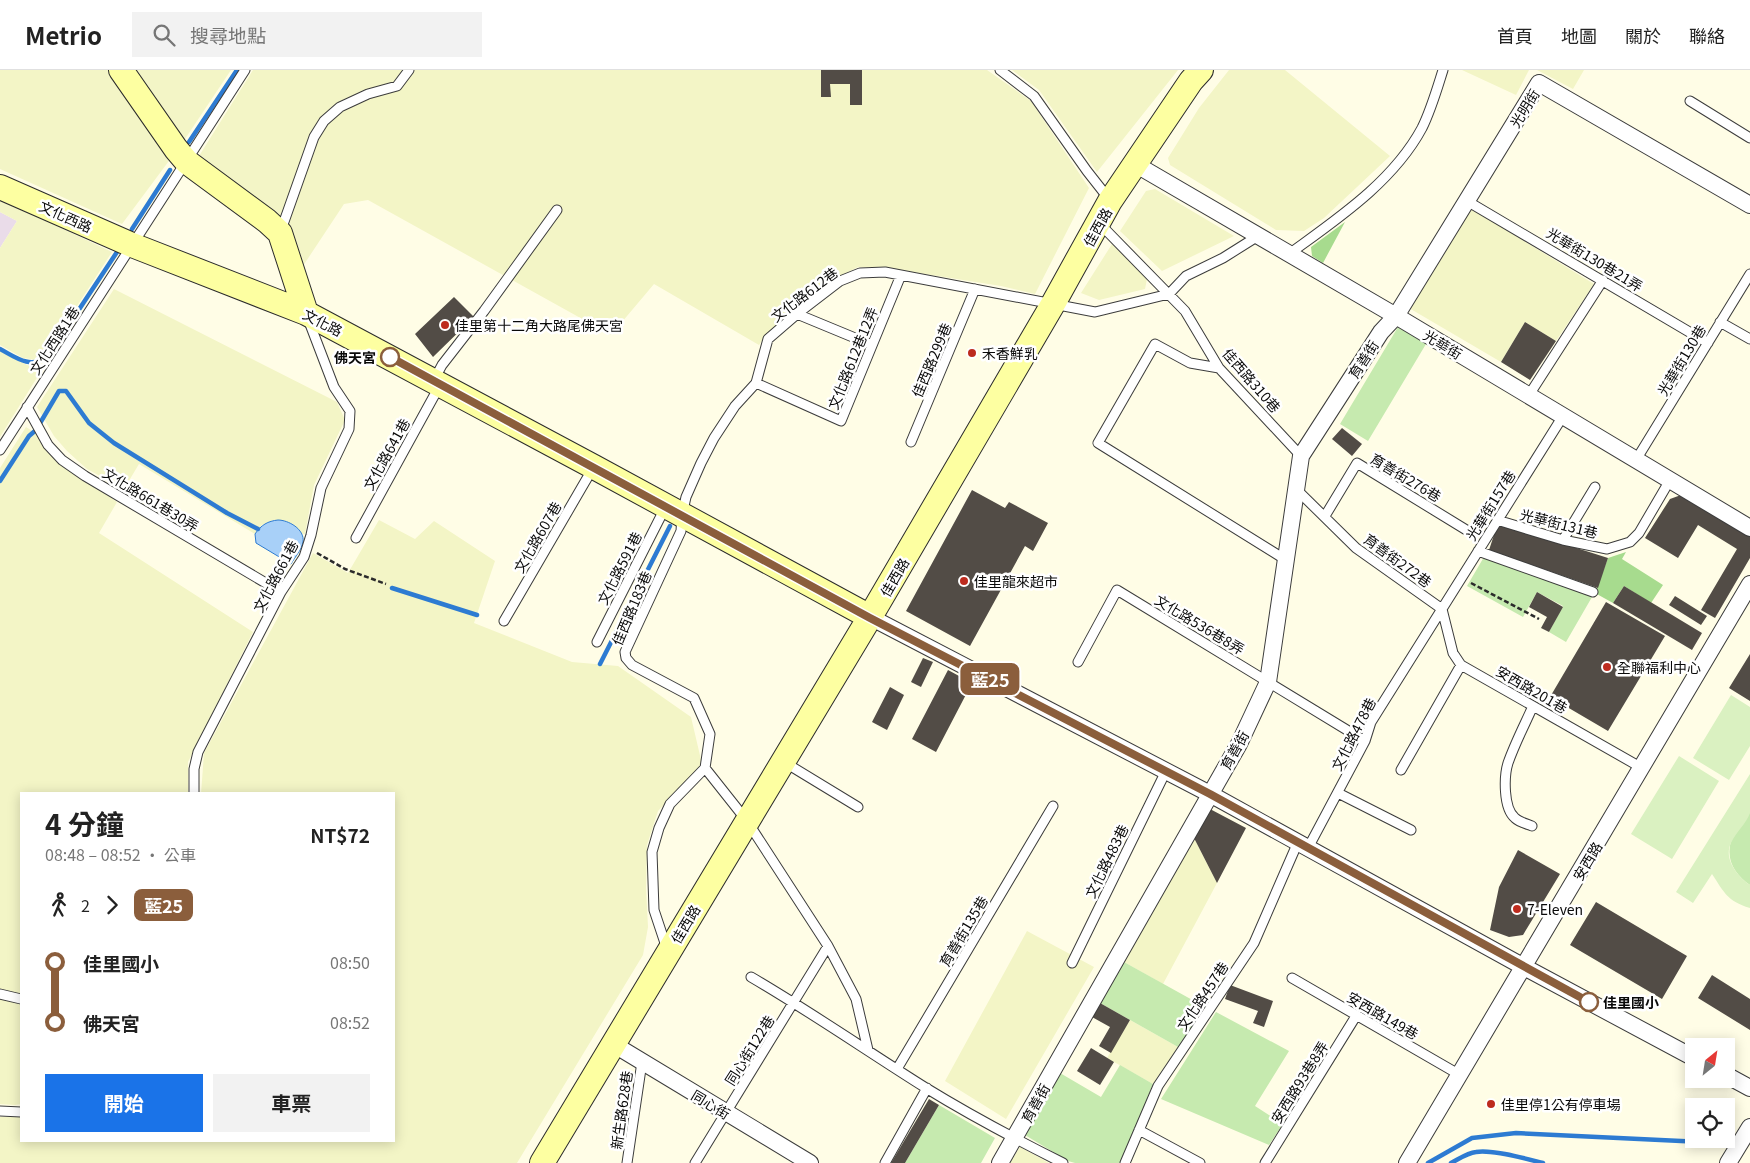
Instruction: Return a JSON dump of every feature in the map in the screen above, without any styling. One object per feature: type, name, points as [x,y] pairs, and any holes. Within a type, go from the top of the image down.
[{"type":"street","points":[[121,70],[187,162],[267,221],[280,233],[306,312]]},
{"type":"street","name":"佳西路","points":[[542,1163],[870,618],[1053,304],[1110,201],[1191,81],[1201,70]]},
{"type":"street","name":"光明街","points":[[1396,316],[1539,83],[1750,205]]},
{"type":"street","name":"光華街","points":[[1135,164],[1396,316],[1750,528]]},
{"type":"street","name":"文化西路","points":[[0,187],[132,245]]},
{"type":"street","name":"文化路","points":[[132,245],[306,312],[870,618],[1210,794],[1685,1053]]},
{"type":"street","name":"育善街","points":[[1000,1163],[1239,744],[1268,682],[1301,456],[1380,332],[1396,316]]},
{"type":"street","name":"安西路","points":[[1407,1163],[1750,584]]},
{"type":"street","name":"同心街","points":[[612,1044],[810,1163]]},
{"type":"street","points":[[1735,1080],[1750,1088]]},
{"type":"street","points":[[1728,1163],[1750,1128]]},
{"type":"lane","name":"文化西路1巷","points":[[0,450],[246,70]]},
{"type":"lane","points":[[280,233],[314,137],[324,121],[340,107],[368,94],[396,86],[409,70]]},
{"type":"lane","points":[[1000,70],[1034,96],[1086,171],[1110,201]]},
{"type":"lane","points":[[1289,254],[1346,212],[1403,158],[1423,127],[1443,70]]},
{"type":"lane","points":[[1690,102],[1750,138]]},
{"type":"lane","name":"光華街130巷21弄","points":[[1467,201],[1708,343]]},
{"type":"lane","name":"文化路641巷","points":[[356,538],[438,382],[442,365],[484,311],[556,210]]},
{"type":"lane","name":"佳西路310巷","points":[[1099,223],[1185,311],[1219,368],[1301,456]]},
{"type":"lane","points":[[1053,304],[1095,312],[1169,294],[1186,276],[1223,258],[1258,236]]},
{"type":"lane","name":"文化路612巷","points":[[674,510],[686,497],[714,438],[735,406],[756,383],[768,339],[796,314],[840,281],[860,273],[885,272],[1053,304]]},
{"type":"lane","name":"光華街130巷","points":[[1636,460],[1750,274]]},
{"type":"lane","name":"文化路612巷12弄","points":[[756,383],[841,422],[901,275]]},
{"type":"lane","points":[[1529,396],[1603,280]]},
{"type":"lane","name":"佳西路299巷","points":[[912,442],[975,290]]},
{"type":"lane","name":"文化路661巷","points":[[194,792],[194,769],[198,752],[281,592],[304,557],[311,535],[321,488],[349,430],[350,411],[334,387],[306,312]]},
{"type":"lane","points":[[796,314],[872,346]]},
{"type":"lane","points":[[1720,322],[1750,339]]},
{"type":"lane","points":[[1219,368],[1190,363],[1154,344],[1098,443],[1286,560]]},
{"type":"lane","name":"文化路661巷30弄","points":[[27,408],[48,445],[62,460],[281,592]]},
{"type":"lane","name":"光華街157巷","points":[[1442,609],[1563,416]]},
{"type":"lane","name":"育善街276巷","points":[[1325,516],[1357,463],[1468,531]]},
{"type":"lane","name":"文化路607巷","points":[[504,621],[594,467]]},
{"type":"lane","name":"光華街131巷","points":[[1497,520],[1563,540],[1607,549],[1630,542],[1639,533],[1670,480]]},
{"type":"lane","points":[[1563,540],[1595,487]]},
{"type":"lane","name":"育善街272巷","points":[[1296,489],[1356,548],[1442,609]]},
{"type":"lane","name":"文化路591巷","points":[[597,642],[674,510]]},
{"type":"lane","name":"佳西路183巷","points":[[674,510],[681,531],[625,652],[626,658],[632,665],[694,698],[710,734],[706,768]]},
{"type":"lane","points":[[1478,551],[1593,592]]},
{"type":"lane","name":"文化路536巷8弄","points":[[1078,662],[1117,590],[1366,741]]},
{"type":"lane","points":[[1401,770],[1461,665],[1453,654],[1442,609]]},
{"type":"lane","name":"文化路478巷","points":[[1303,845],[1338,793],[1366,741],[1371,722],[1442,609]]},
{"type":"lane","name":"安西路201巷","points":[[1461,665],[1642,768]]},
{"type":"lane","points":[[1532,706],[1508,764],[1506,784],[1506,802],[1510,811],[1515,818],[1532,826]]},
{"type":"lane","points":[[784,762],[858,806]]},
{"type":"lane","points":[[668,952],[654,910],[652,852],[659,828],[670,804],[706,768],[748,821],[828,946],[856,999],[868,1050]]},
{"type":"lane","name":"文化路483巷","points":[[1072,963],[1166,771]]},
{"type":"lane","points":[[1338,793],[1411,830]]},
{"type":"lane","name":"育善街135巷","points":[[897,1069],[1053,806]]},
{"type":"lane","name":"文化路457巷","points":[[1125,1163],[1158,1086],[1254,943],[1303,845]]},
{"type":"lane","name":"同心街122巷","points":[[695,1163],[828,946]]},
{"type":"lane","points":[[752,977],[927,1088],[1015,1139],[1063,1163]]},
{"type":"lane","name":"安西路149巷","points":[[1292,978],[1460,1075]]},
{"type":"lane","points":[[0,994],[20,999]]},
{"type":"lane","name":"安西路93巷8弄","points":[[1265,1163],[1356,1016]]},
{"type":"lane","name":"新生路628巷","points":[[627,1163],[642,1062]]},
{"type":"lane","points":[[886,1163],[927,1088]]},
{"type":"lane","points":[[0,1111],[20,1112]]},
{"type":"lane","points":[[1139,1130],[1200,1163]]},
{"type":"path","points":[[307,548],[345,569],[386,584]]},
{"type":"path","points":[[1461,578],[1539,619]]},
{"type":"shaded area","points":[[0,212],[17,221],[0,248]]},
{"type":"green space","points":[[0,70],[231,70],[183,142],[122,224],[0,169]]},
{"type":"green space","points":[[253,70],[987,70],[1031,101],[1089,188],[1035,294],[1001,286],[887,268],[858,267],[840,276],[765,336],[759,345],[654,284],[611,335],[368,200],[344,204],[297,275],[286,236],[199,156]]},
{"type":"green space","points":[[1012,70],[1178,70],[1097,172],[1039,90]]},
{"type":"green space","points":[[1229,70],[1285,70],[1390,156],[1324,218],[1304,231],[1276,230],[1170,165],[1168,158],[1199,108]]},
{"type":"green space","points":[[1462,70],[1529,70],[1516,95]]},
{"type":"green space","points":[[1537,70],[1584,70],[1573,89]]},
{"type":"green space","points":[[1155,189],[1234,236],[1162,271],[1120,231],[1146,191]]},
{"type":"green space","points":[[0,199],[112,252],[46,354],[37,360],[23,358],[0,345],[0,248],[17,221],[0,212]]},
{"type":"green space","points":[[1470,208],[1594,284],[1556,341],[1525,322],[1501,362],[1409,308]]},
{"type":"green space","points":[[1345,222],[1323,263],[1312,256],[1311,247]]},
{"type":"green space","points":[[1112,244],[1147,279],[1145,289],[1099,300],[1081,293]]},
{"type":"green space","points":[[114,289],[337,402],[345,420],[314,485],[305,534],[301,534],[294,525],[273,520],[262,525],[255,534],[139,464],[124,489],[87,469],[54,436],[37,407]]},
{"type":"green space","points":[[1398,327],[1426,344],[1368,441],[1340,424]]},
{"type":"green space","points":[[0,351],[27,365],[43,368],[0,437]]},
{"type":"green space","points":[[26,427],[40,436],[60,463],[117,502],[99,533],[253,632],[188,762],[188,792],[20,792],[20,1104],[15,1105],[0,1104],[0,468]]},
{"type":"green space","points":[[379,520],[415,539],[434,521],[495,561],[474,623],[572,662],[618,666],[691,717],[702,764],[658,811],[647,845],[646,888],[648,927],[643,955],[517,1163],[0,1163],[0,1117],[20,1117],[20,1142],[395,1142],[395,792],[201,792],[204,753],[313,553],[348,573]]},
{"type":"green space","points":[[1626,552],[1622,559],[1663,585],[1651,603],[1624,586],[1613,603],[1595,593],[1608,558]]},
{"type":"green space","points":[[1484,557],[1592,597],[1566,642],[1549,632],[1563,606],[1537,592],[1523,617],[1467,586]]},
{"type":"green space","points":[[1731,695],[1750,707],[1750,746],[1729,780],[1693,758]]},
{"type":"green space","points":[[1679,756],[1719,781],[1672,859],[1631,834]]},
{"type":"green space","points":[[1750,774],[1750,813],[1731,843],[1729,855],[1733,867],[1750,885],[1750,908],[1731,899],[1723,891],[1712,874],[1693,903],[1676,892]]},
{"type":"green space","points":[[1750,812],[1750,885],[1741,878],[1734,868],[1729,852],[1733,838]]},
{"type":"green space","points":[[1194,838],[1217,883],[1163,984],[1124,962]]},
{"type":"green space","points":[[1027,931],[1094,967],[1006,1119],[945,1081]]},
{"type":"green space","points":[[1124,962],[1205,1007],[1178,1047],[1100,1003]]},
{"type":"green space","points":[[1216,1012],[1289,1051],[1255,1106],[1283,1124],[1269,1145],[1161,1099]]},
{"type":"green space","points":[[1130,1020],[1178,1047],[1153,1084],[1107,1058]]},
{"type":"green space","points":[[1120,1065],[1153,1084],[1121,1163],[1075,1163],[1068,1161],[1025,1135],[1060,1073],[1101,1097]]},
{"type":"green space","points":[[939,1105],[995,1138],[981,1163],[905,1163]]},
{"type":"green space","points":[[1020,1147],[1049,1163],[1010,1163]]},
{"type":"water","points":[[278,520],[295,526],[303,537],[301,547],[291,564],[256,543],[255,534],[260,528],[268,522]]},
{"type":"building","points":[[821,70],[862,70],[862,105],[850,105],[850,84],[830,84],[831,97],[821,97]]},
{"type":"building","name":"佳里第十二角大路尾佛天宮","points":[[454,297],[474,317],[433,357],[415,334]]},
{"type":"building","points":[[1525,322],[1556,341],[1530,380],[1501,362]]},
{"type":"building","points":[[1342,428],[1362,444],[1352,456],[1332,439]]},
{"type":"building","name":"佳里龍來超市","points":[[972,490],[1005,508],[1009,502],[1048,523],[1033,551],[1025,546],[970,646],[906,611]]},
{"type":"building","points":[[1681,495],[1750,536],[1750,558],[1715,618],[1701,610],[1737,549],[1698,525],[1678,558],[1645,538],[1670,499]]},
{"type":"building","points":[[1498,523],[1608,558],[1598,588],[1489,550]]},
{"type":"building","points":[[1624,586],[1702,633],[1692,650],[1613,603]]},
{"type":"building","points":[[1537,592],[1563,607],[1549,632],[1541,628],[1547,617],[1529,607]]},
{"type":"building","points":[[1675,596],[1707,616],[1701,625],[1669,605]]},
{"type":"building","name":"全聯福利中心","points":[[1606,602],[1665,636],[1608,731],[1550,697]]},
{"type":"building","points":[[1750,654],[1750,701],[1729,688]]},
{"type":"building","points":[[923,658],[933,662],[921,687],[911,682]]},
{"type":"building","points":[[948,670],[972,683],[936,752],[912,739]]},
{"type":"building","points":[[890,687],[904,695],[887,730],[872,722]]},
{"type":"building","points":[[1210,809],[1246,828],[1217,883],[1194,838]]},
{"type":"building","name":"7-Eleven","points":[[1518,850],[1560,874],[1523,935],[1509,937],[1490,930],[1499,887]]},
{"type":"building","points":[[1596,902],[1687,956],[1662,999],[1570,945]]},
{"type":"building","points":[[1712,975],[1750,999],[1750,1030],[1698,998]]},
{"type":"building","points":[[1230,985],[1273,1001],[1264,1027],[1253,1023],[1258,1011],[1225,999]]},
{"type":"building","points":[[1100,1003],[1130,1020],[1111,1053],[1099,1046],[1110,1027],[1092,1017]]},
{"type":"building","points":[[1091,1048],[1114,1062],[1100,1085],[1077,1071]]},
{"type":"building","points":[[929,1099],[939,1105],[905,1163],[891,1163]]},
{"type":"waterway","points":[[189,142],[237,70]]},
{"type":"waterway","points":[[132,229],[170,170]]},
{"type":"waterway","points":[[0,349],[28,362],[47,358],[117,252]]},
{"type":"waterway","points":[[0,481],[29,436],[36,430],[59,391],[66,391],[89,423],[114,443],[227,513],[258,529]]},
{"type":"waterway","points":[[600,664],[670,526]]},
{"type":"waterway","points":[[392,588],[477,615]]},
{"type":"waterway","points":[[1428,1163],[1472,1138],[1516,1133],[1685,1141]]},
{"type":"waterway","points":[[1451,1163],[1463,1156],[1483,1151],[1543,1163]]},
{"type":"bus line","name":"藍25","points":[[390,357],[870,618],[1210,794],[1589,1002]]},
{"type":"place","name":"佳里第十二角大路尾佛天宮","points":[[445,325]]},
{"type":"place","name":"禾香鮮乳","points":[[972,353]]},
{"type":"place","name":"佛天宮","points":[[390,357]]},
{"type":"place","name":"佳里龍來超市","points":[[964,581]]},
{"type":"place","name":"全聯福利中心","points":[[1607,667]]},
{"type":"place","name":"7-Eleven","points":[[1517,909]]},
{"type":"place","name":"佳里國小","points":[[1589,1002]]},
{"type":"place","name":"佳里停1公有停車場","points":[[1491,1104]]}]
